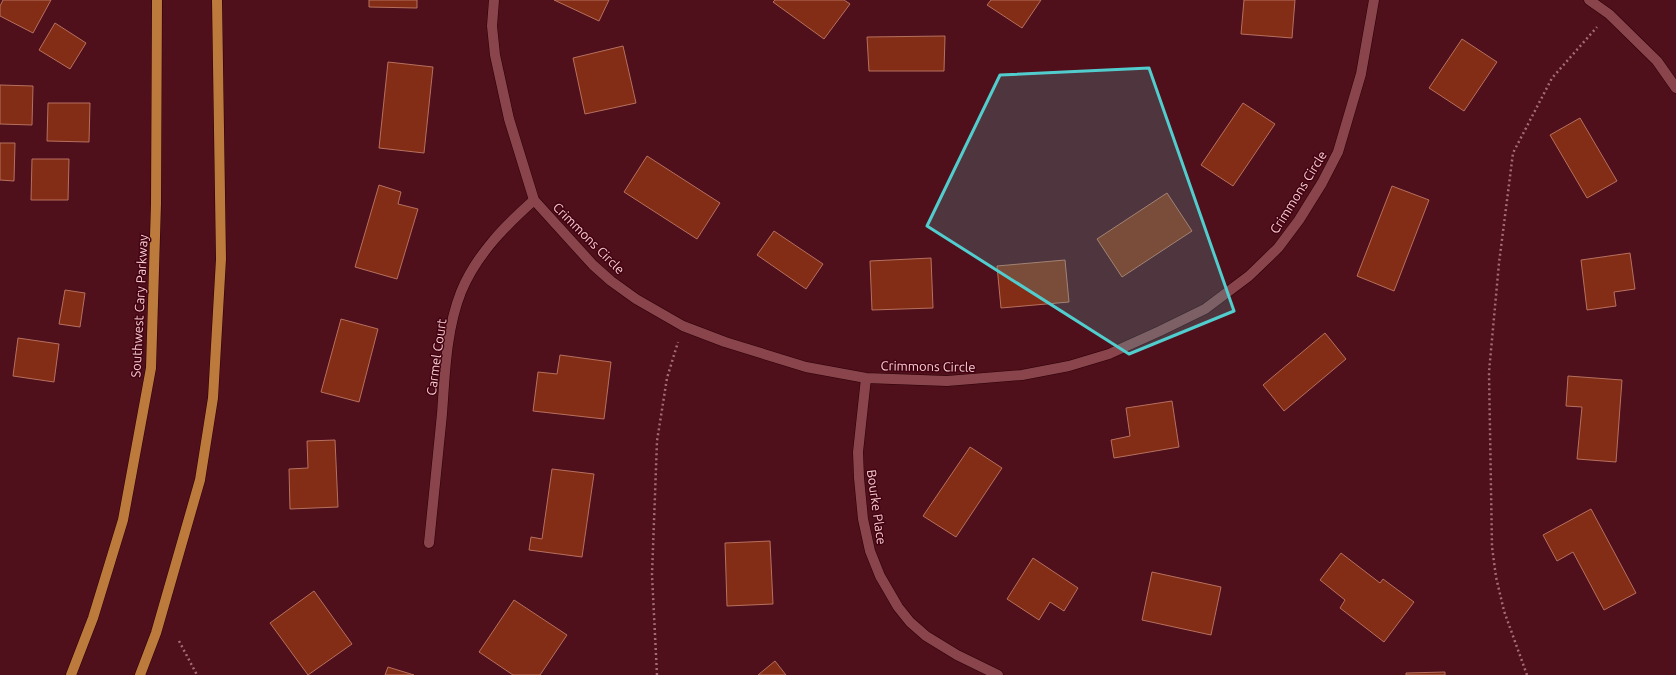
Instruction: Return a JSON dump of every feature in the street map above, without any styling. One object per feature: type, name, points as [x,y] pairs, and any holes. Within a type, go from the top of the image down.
[{"type":"main road","name":"Southwest Cary Parkway","points":[[71,675],[93,618],[123,520],[151,368],[156,204],[157,0]]},
{"type":"main road","points":[[140,675],[156,633],[200,480],[213,398],[221,259],[216,0]]},
{"type":"street","name":"Crimmons Circle","points":[[494,0],[492,26],[494,55],[509,119],[534,200],[593,265],[611,281],[636,299],[683,326],[725,342],[806,367],[866,378],[954,381],[1022,375],[1069,366],[1109,354],[1205,309],[1249,276],[1278,248],[1299,220],[1338,152],[1349,119],[1361,74],[1374,0]]},
{"type":"street","points":[[1589,0],[1609,14],[1657,61],[1676,88]]},
{"type":"street","name":"Carmel Court","points":[[428,543],[446,359],[452,324],[461,292],[471,272],[492,240],[534,200]]},
{"type":"street","name":"Bourke Place","points":[[866,378],[858,452],[859,478],[863,519],[870,551],[880,576],[902,612],[910,622],[926,636],[957,655],[998,675]]},
{"type":"path","points":[[1527,675],[1504,611],[1496,577],[1492,547],[1489,372],[1500,256],[1513,153],[1552,78],[1609,14]]},
{"type":"path","points":[[658,675],[652,574],[657,441],[667,378],[683,326]]},
{"type":"path","points":[[179,641],[197,675]]},
{"type":"highlighted area","points":[[1149,68],[1234,311],[1129,354],[927,226],[1000,75]]},
{"type":"building","points":[[3,0],[51,0],[33,33],[0,16],[0,6]]},
{"type":"building","points":[[369,0],[417,0],[417,8],[369,7]]},
{"type":"building","points":[[554,0],[609,0],[599,21]]},
{"type":"building","points":[[775,0],[844,0],[850,4],[824,39],[773,2]]},
{"type":"building","points":[[991,0],[1041,0],[1022,28],[987,5]]},
{"type":"building","points":[[1244,0],[1295,0],[1292,38],[1241,34]]},
{"type":"building","points":[[55,23],[86,43],[70,69],[39,50]]},
{"type":"building","points":[[945,36],[944,71],[869,71],[867,37]]},
{"type":"building","points":[[1462,39],[1497,62],[1464,111],[1429,88]]},
{"type":"building","points":[[623,46],[636,103],[585,114],[573,58]]},
{"type":"building","points":[[388,62],[433,67],[424,153],[379,148]]},
{"type":"building","points":[[0,85],[33,86],[32,125],[0,124]]},
{"type":"building","points":[[48,103],[90,103],[89,142],[47,141]]},
{"type":"building","points":[[1243,103],[1275,124],[1233,186],[1201,165]]},
{"type":"building","points":[[1580,118],[1617,181],[1587,198],[1550,135]]},
{"type":"building","points":[[0,143],[15,143],[14,181],[0,180]]},
{"type":"building","points":[[647,156],[720,203],[697,239],[624,192]]},
{"type":"building","points":[[32,159],[69,159],[68,200],[31,200]]},
{"type":"building","points":[[379,185],[401,192],[398,204],[418,209],[397,279],[355,267]]},
{"type":"building","points":[[1392,186],[1429,200],[1394,291],[1357,276]]},
{"type":"building","points":[[1167,193],[1192,231],[1122,277],[1097,239]]},
{"type":"building","points":[[774,231],[823,264],[806,289],[757,255]]},
{"type":"building","points":[[1630,253],[1635,289],[1614,292],[1616,306],[1587,310],[1581,260]]},
{"type":"building","points":[[931,258],[933,308],[872,310],[870,261]]},
{"type":"building","points":[[1065,260],[1069,302],[1001,308],[997,266]]},
{"type":"building","points":[[65,290],[85,293],[80,327],[59,324]]},
{"type":"building","points":[[341,319],[378,329],[359,402],[321,392]]},
{"type":"building","points":[[1325,333],[1346,359],[1284,411],[1263,385]]},
{"type":"building","points":[[18,338],[59,344],[54,382],[13,376]]},
{"type":"building","points":[[560,355],[611,362],[604,419],[533,411],[538,372],[557,374]]},
{"type":"building","points":[[1568,376],[1622,380],[1616,462],[1577,459],[1582,407],[1566,406]]},
{"type":"building","points":[[1172,401],[1179,447],[1114,458],[1111,440],[1130,436],[1126,408]]},
{"type":"building","points":[[335,440],[338,507],[290,509],[289,469],[308,468],[307,441]]},
{"type":"building","points":[[970,447],[1002,468],[956,537],[923,516]]},
{"type":"building","points":[[552,469],[594,474],[582,557],[529,550],[531,537],[542,539]]},
{"type":"building","points":[[1591,509],[1636,593],[1604,610],[1573,552],[1557,561],[1543,535]]},
{"type":"building","points":[[770,541],[773,604],[727,606],[725,543]]},
{"type":"building","points":[[1341,553],[1380,583],[1383,579],[1414,602],[1384,642],[1340,608],[1345,600],[1320,580]]},
{"type":"building","points":[[1033,558],[1078,588],[1064,611],[1050,602],[1039,620],[1007,599]]},
{"type":"building","points":[[1152,572],[1221,587],[1211,635],[1142,620]]},
{"type":"building","points":[[314,591],[352,644],[308,675],[270,623]]},
{"type":"building","points":[[514,600],[567,635],[540,675],[513,675],[479,652]]},
{"type":"building","points":[[775,661],[786,675],[758,675]]},
{"type":"building","points":[[388,667],[414,675],[385,675]]},
{"type":"building","points":[[1445,672],[1445,675],[1406,675],[1406,673]]}]
